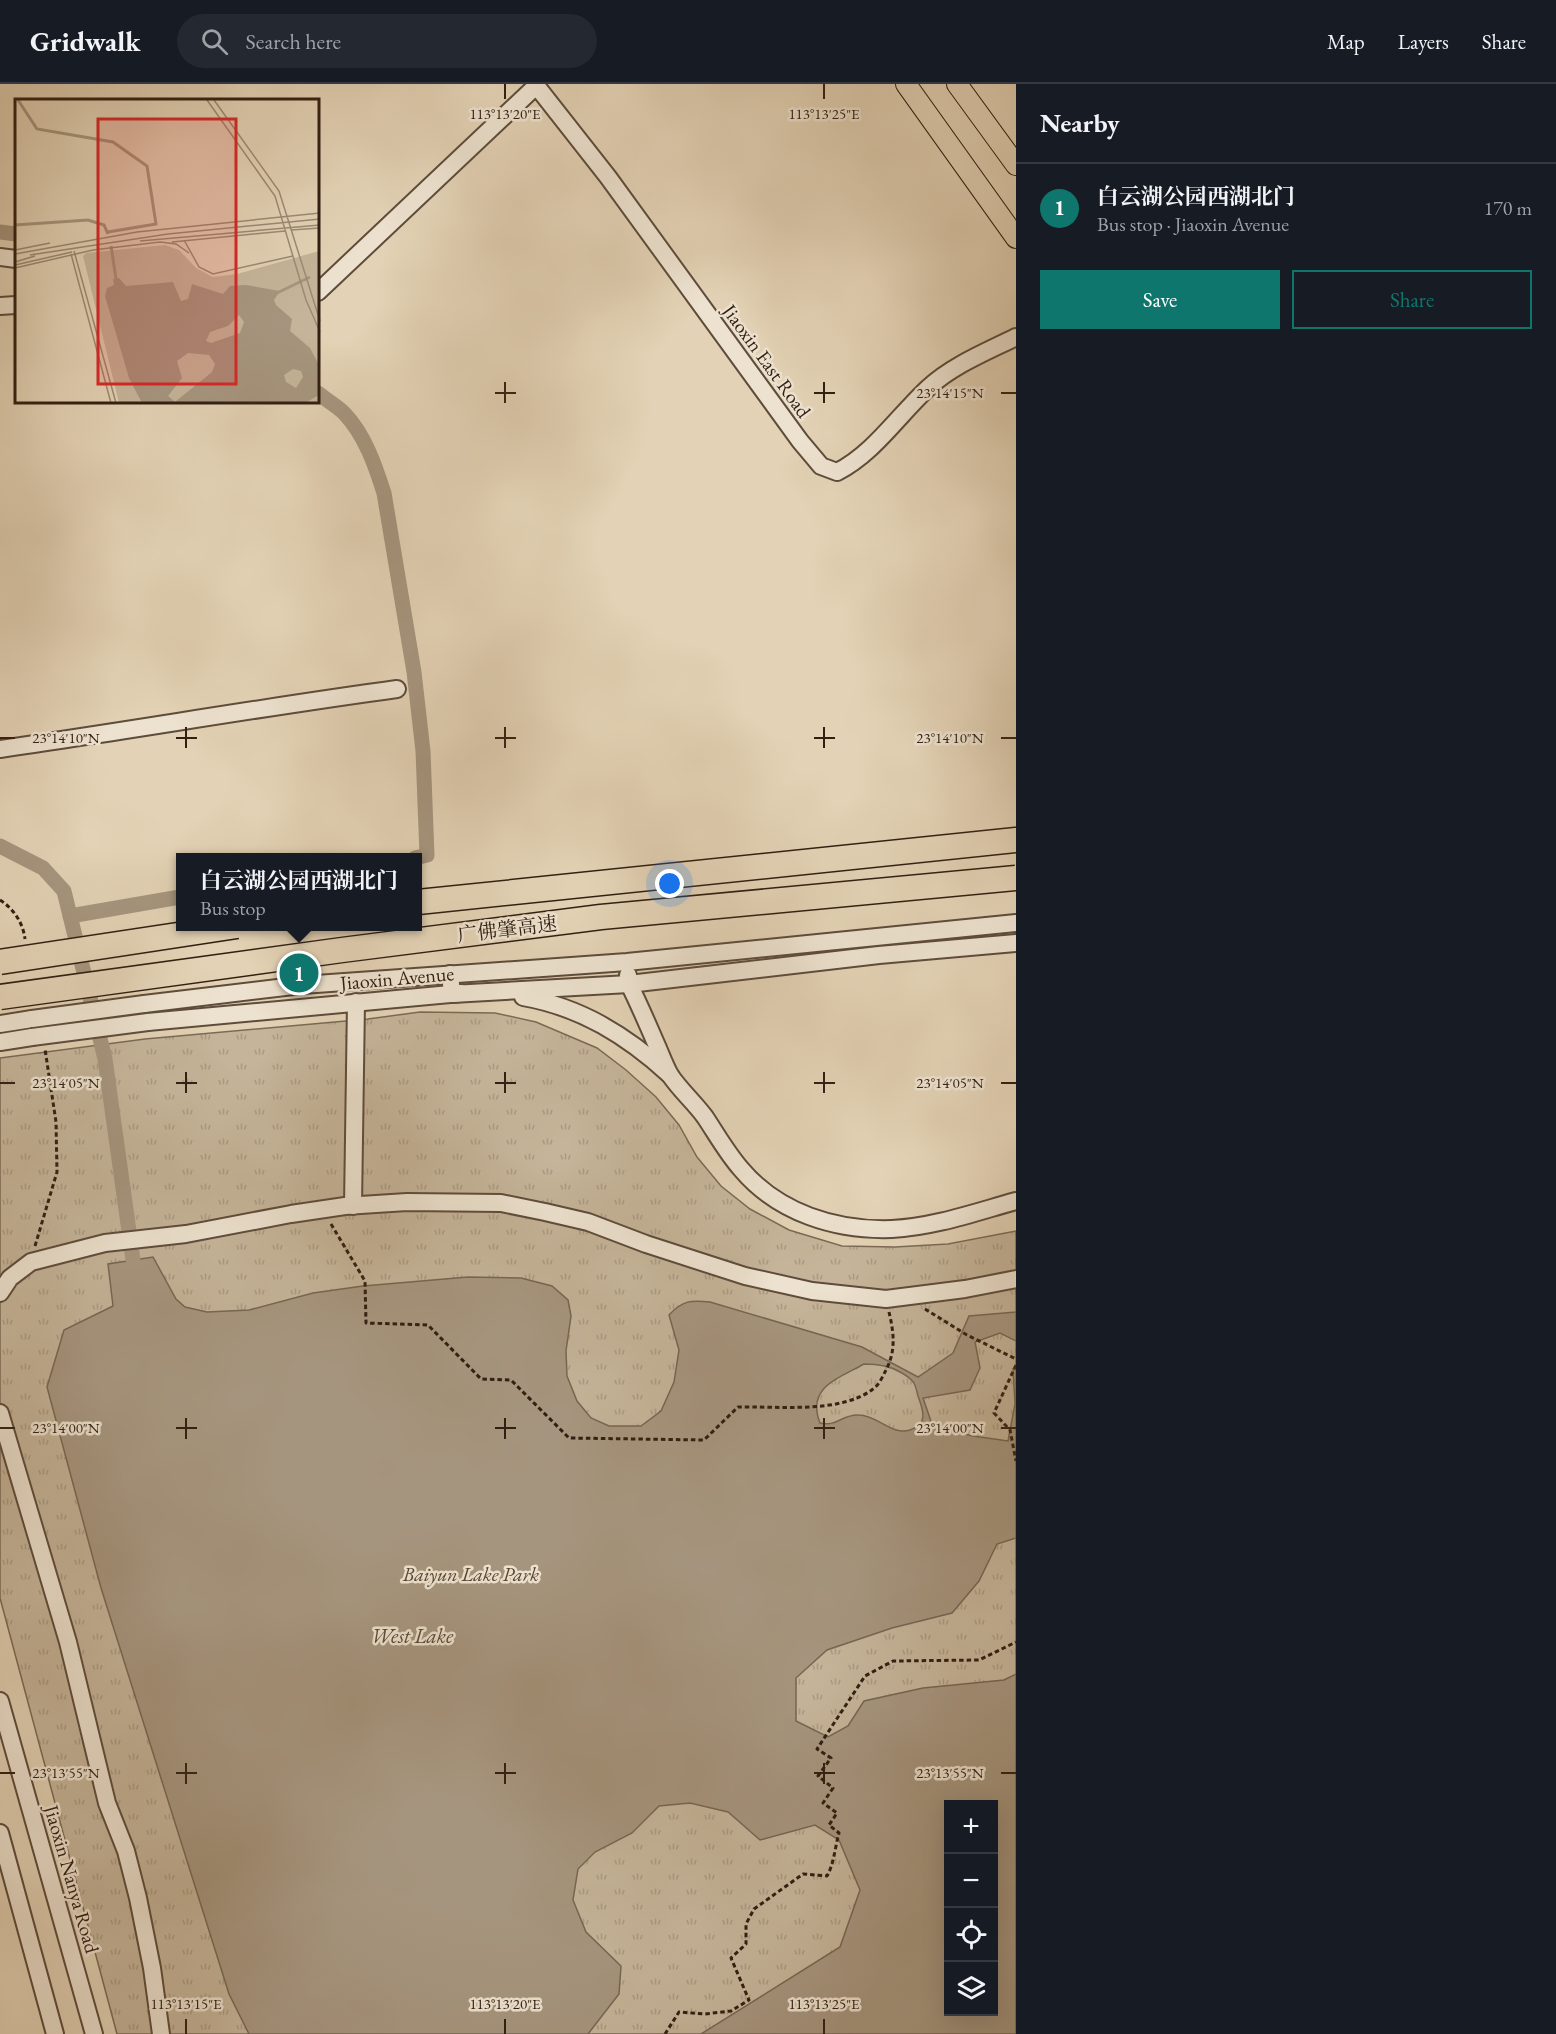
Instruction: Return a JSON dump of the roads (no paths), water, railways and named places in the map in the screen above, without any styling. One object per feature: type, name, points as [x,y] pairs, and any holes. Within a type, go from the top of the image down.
[{"type":"highway","name":"广佛肇高速","points":[[422,901],[1016,840]]},
{"type":"highway","name":"广佛肇高速","points":[[0,997],[342,950],[601,918],[1016,878]]},
{"type":"highway","points":[[0,962],[210,931]]},
{"type":"main road","points":[[906,84],[1016,238]]},
{"type":"main road","points":[[957,84],[1016,165]]},
{"type":"street","points":[[320,290],[536,85]]},
{"type":"street","name":"Jiaoxin East Road","points":[[536,85],[608,177],[793,432],[821,466],[837,472],[854,463],[930,386],[964,363],[1016,337]]},
{"type":"street","points":[[0,257],[15,259]]},
{"type":"street","points":[[0,306],[15,305]]},
{"type":"street","points":[[0,749],[397,689]]},
{"type":"street","name":"Jiaoxin Avenue","points":[[0,1024],[302,985],[627,962],[1016,923]]},
{"type":"street","points":[[450,974],[452,994],[629,984],[879,955],[1016,943]]},
{"type":"street","name":"Jiaoxin Avenue","points":[[627,962],[629,984],[670,1075]]},
{"type":"street","name":"Jiaoxin Avenue","points":[[0,1042],[38,1040],[148,1022],[356,1002],[452,994],[513,995],[542,1000],[570,1009],[631,1042],[670,1075],[704,1116],[742,1172],[759,1188],[801,1214],[846,1227],[894,1229],[948,1219],[1016,1201]]},
{"type":"street","points":[[353,1206],[356,1002]]},
{"type":"street","points":[[0,1293],[10,1278],[31,1262],[105,1243],[163,1237],[322,1209],[407,1202],[501,1203],[588,1222],[646,1244],[745,1276],[812,1291],[886,1299],[965,1289],[1016,1279]]},
{"type":"street","points":[[0,1413],[68,1642],[107,1803],[126,1851],[152,1968],[161,2034]]},
{"type":"street","name":"Jiaoxin Nanya Road","points":[[0,1701],[94,2034]]},
{"type":"street","points":[[0,1833],[55,2034]]},
{"type":"water","name":"West Lake","points":[[153,1257],[176,1299],[185,1307],[207,1312],[249,1310],[313,1293],[363,1286],[468,1277],[521,1278],[552,1286],[568,1300],[571,1316],[566,1351],[567,1376],[577,1401],[591,1418],[609,1426],[641,1426],[661,1411],[674,1382],[679,1350],[669,1315],[688,1302],[710,1302],[862,1347],[918,1377],[953,1353],[969,1316],[1016,1312],[1016,1341],[1000,1333],[975,1342],[980,1368],[970,1390],[923,1398],[933,1427],[1008,1441],[1015,1404],[1013,1369],[1016,1370],[1016,1538],[997,1544],[979,1581],[952,1613],[892,1628],[827,1650],[796,1678],[796,1721],[828,1737],[848,1726],[864,1701],[923,1688],[1004,1680],[1016,1674],[1016,2034],[701,2034],[840,1947],[860,1890],[839,1840],[815,1825],[760,1840],[728,1812],[690,1803],[659,1806],[632,1833],[595,1852],[578,1869],[573,1900],[586,1932],[621,1966],[619,1994],[588,2034],[249,2034],[229,1994],[101,1588],[47,1387],[64,1330],[113,1306],[108,1264]],"holes":[[[864,1364],[891,1368],[913,1381],[923,1411],[920,1424],[903,1431],[859,1415],[848,1416],[831,1423],[820,1423],[817,1401],[821,1392],[835,1380]]]},
{"type":"waterway","points":[[0,232],[15,234]]},
{"type":"waterway","points":[[320,395],[344,413],[358,431],[373,461],[384,493],[414,672],[423,751],[427,855],[422,856]]},
{"type":"waterway","points":[[0,846],[43,868],[64,891],[105,1059],[133,1260]]},
{"type":"waterway","points":[[70,916],[176,898]]},
{"type":"place","name":"白云湖公园西湖北门","points":[[299,973]]},
{"type":"park label","name":"Baiyun Lake Park","points":[[471,1574]]}]
